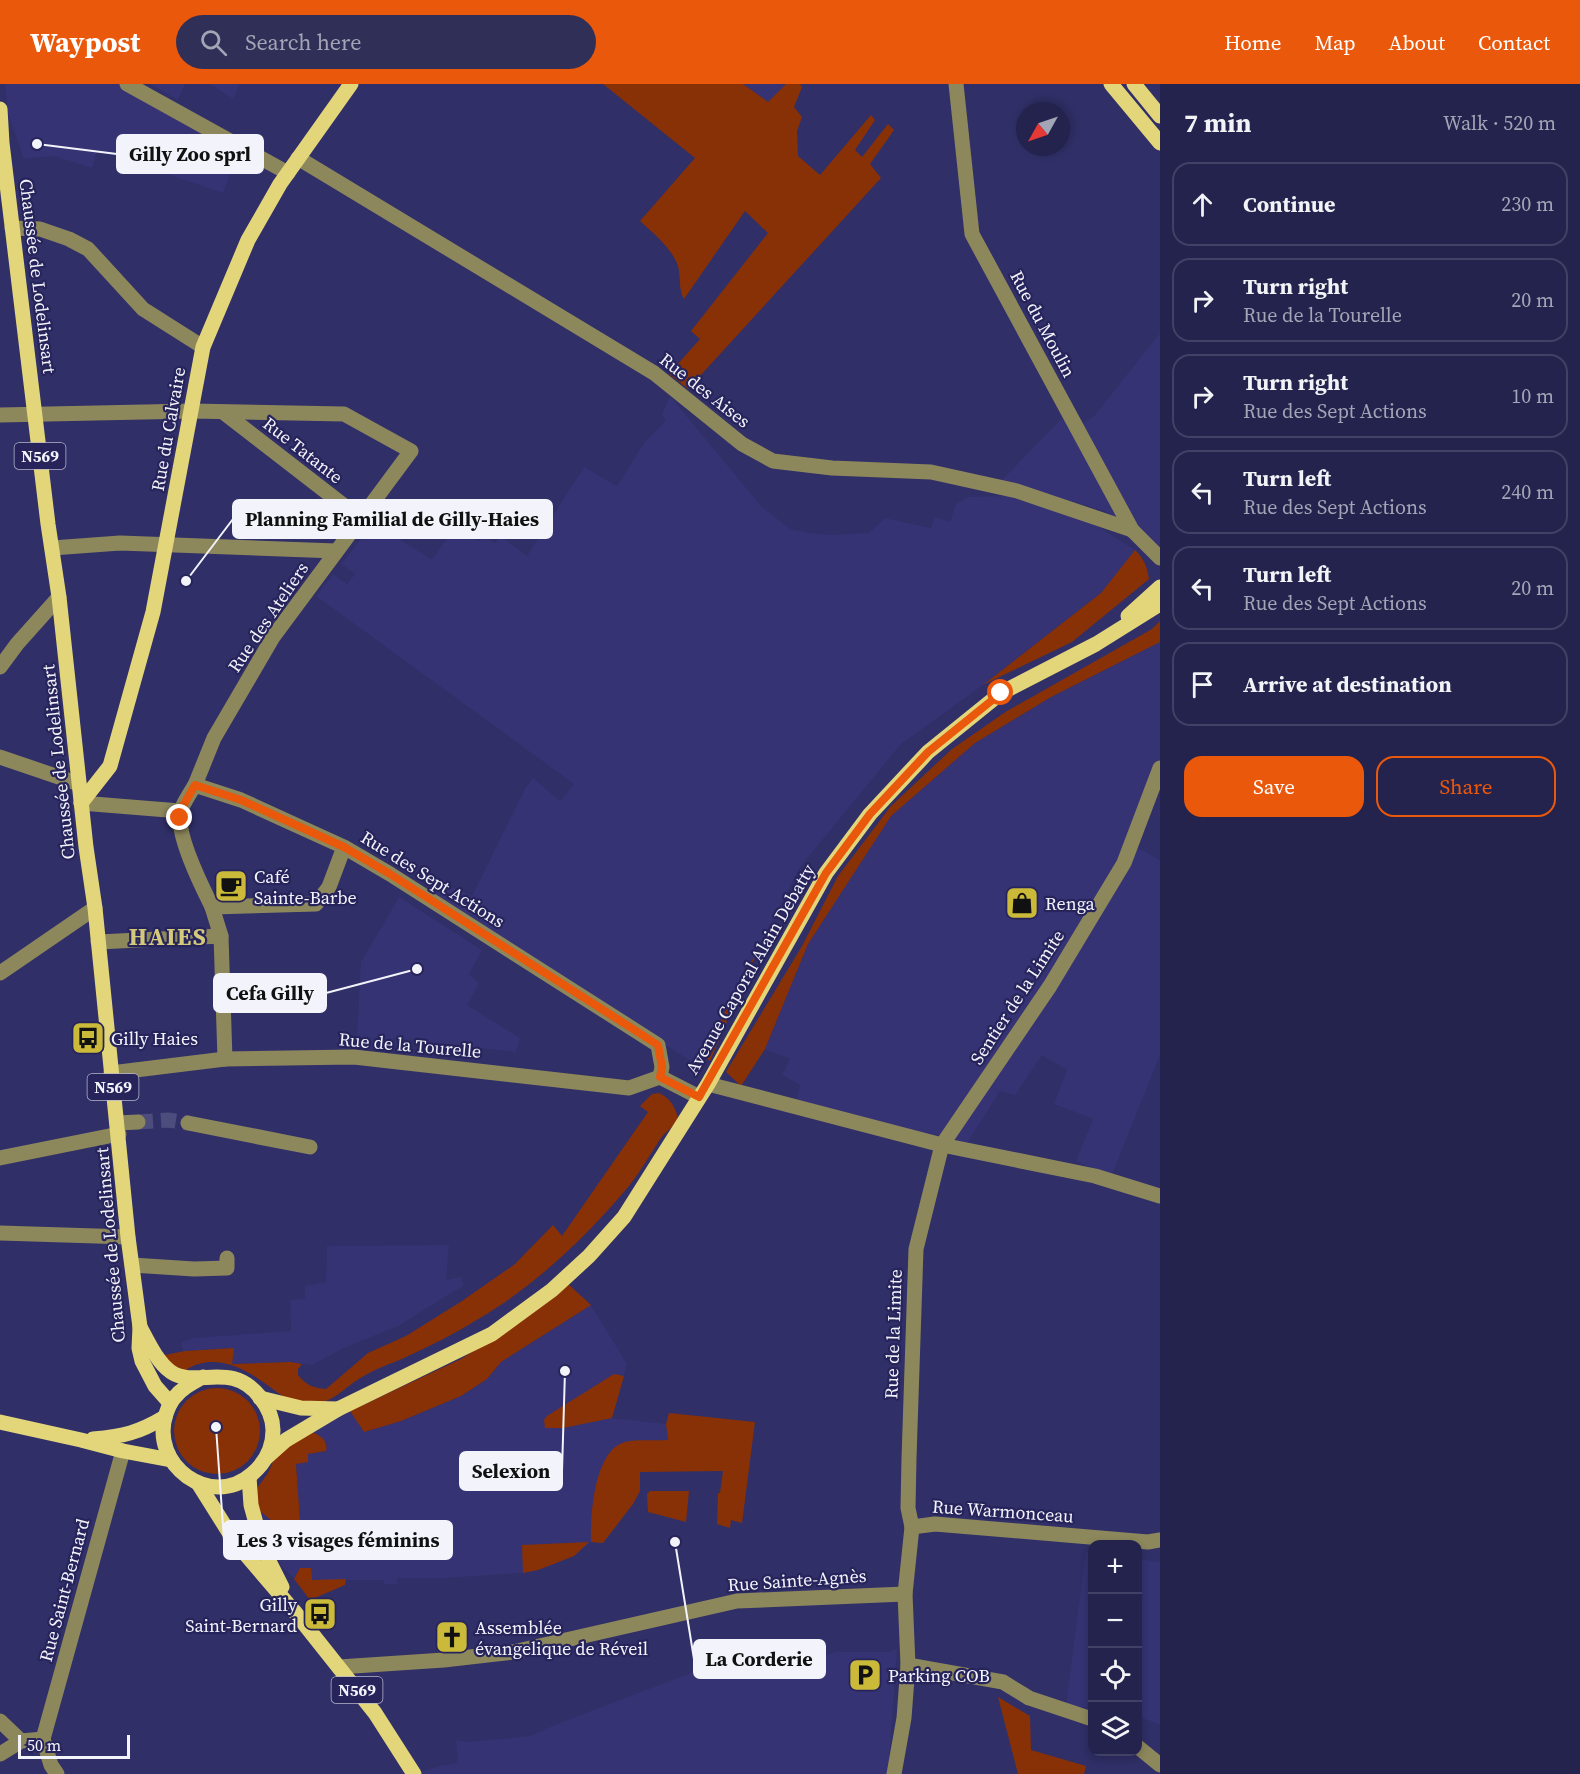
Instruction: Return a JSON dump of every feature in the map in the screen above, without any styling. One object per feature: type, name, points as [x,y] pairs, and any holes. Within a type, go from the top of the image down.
[{"type":"main road","name":"Rue du Calvaire","points":[[81,803],[110,766],[153,612],[203,346],[248,240],[288,173],[351,84]]},
{"type":"main road","points":[[1111,84],[1160,142]]},
{"type":"main road","points":[[1134,84],[1160,116]]},
{"type":"main road","name":"Chaussée de Lodelinsart","points":[[0,109],[1,143],[59,597],[98,942],[128,1237],[140,1327],[139,1348],[142,1361],[168,1410]]},
{"type":"main road","points":[[1096,644],[1160,587]]},
{"type":"main road","name":"Avenue Caporal Alain Debatty","points":[[267,1457],[286,1440],[338,1409],[492,1334],[552,1290],[589,1256],[624,1217],[704,1090],[826,873],[870,814],[928,752],[1001,693],[1096,644],[1160,604]]},
{"type":"main road","name":"N569","points":[[140,1327],[161,1362],[171,1372],[184,1377],[222,1376],[242,1382],[254,1390],[267,1406],[273,1424],[273,1438],[267,1457]]},
{"type":"main road","points":[[81,1440],[124,1436],[146,1428],[168,1410],[187,1386],[203,1377]]},
{"type":"main road","points":[[260,1398],[301,1408],[338,1409]]},
{"type":"main road","points":[[168,1410],[162,1434],[165,1449],[171,1460]]},
{"type":"main road","points":[[0,1422],[171,1460]]},
{"type":"main road","points":[[198,1483],[215,1487],[228,1486],[249,1477],[260,1468],[267,1457]]},
{"type":"main road","name":"N569","points":[[171,1460],[183,1474],[198,1483],[235,1542],[339,1667],[388,1731],[414,1774]]},
{"type":"main road","name":"N569","points":[[249,1477],[251,1505],[262,1549],[294,1611]]},
{"type":"street","points":[[127,84],[288,173]]},
{"type":"street","name":"Rue du Moulin","points":[[956,84],[972,234],[1132,530],[1160,558]]},
{"type":"street","name":"Rue des Aises","points":[[298,158],[654,373],[742,444],[773,461],[832,468],[931,472],[1017,491],[1132,530]]},
{"type":"street","points":[[12,228],[40,229],[69,238],[88,249],[143,309],[203,346]]},
{"type":"street","points":[[0,415],[223,412]]},
{"type":"street","name":"Rue des Ateliers","points":[[195,785],[214,738],[273,637],[411,451],[344,414],[223,412]]},
{"type":"street","name":"Rue Tatante","points":[[223,412],[360,518]]},
{"type":"street","points":[[52,548],[120,543],[166,543],[336,550]]},
{"type":"street","points":[[0,668],[16,644],[59,597]]},
{"type":"street","points":[[0,757],[79,784]]},
{"type":"street","name":"Sentier de la Limite","points":[[942,1145],[1050,986],[1124,863],[1160,768]]},
{"type":"street","points":[[195,785],[180,811],[180,831],[212,907],[221,936],[225,1059]]},
{"type":"street","name":"Rue des Sept Actions","points":[[195,785],[241,800],[344,847],[390,874],[658,1045],[662,1067],[660,1077]]},
{"type":"street","points":[[81,803],[180,811]]},
{"type":"street","points":[[212,907],[316,904],[329,887],[344,847]]},
{"type":"street","points":[[0,973],[94,908]]},
{"type":"street","points":[[98,942],[221,936]]},
{"type":"street","name":"Rue de la Tourelle","points":[[111,1072],[225,1059],[354,1057],[629,1088],[660,1077]]},
{"type":"street","points":[[660,1077],[704,1090],[942,1145],[1095,1176],[1160,1196]]},
{"type":"street","points":[[0,1158],[138,1122]]},
{"type":"street","points":[[188,1123],[310,1147]]},
{"type":"street","name":"Rue de la Limite","points":[[912,1527],[908,1508],[916,1249],[942,1145]]},
{"type":"street","points":[[0,1233],[128,1237]]},
{"type":"street","points":[[132,1265],[194,1269],[227,1268],[227,1258]]},
{"type":"street","name":"Rue Saint-Bernard","points":[[44,1739],[123,1451]]},
{"type":"street","name":"Rue Warmonceau","points":[[894,1774],[904,1718],[908,1665],[905,1593],[912,1527],[935,1524],[1148,1542],[1160,1540]]},
{"type":"street","name":"Rue Sainte-Agnès","points":[[339,1667],[513,1653],[737,1601],[905,1593]]},
{"type":"street","points":[[908,1665],[1003,1682],[1029,1698],[1088,1718]]},
{"type":"street","points":[[0,1721],[21,1741]]},
{"type":"street","points":[[0,1754],[21,1741],[44,1739],[51,1765],[57,1774]]},
{"type":"street","points":[[1142,1751],[1160,1765]]},
{"type":"shaded area","points":[[5,84],[119,84],[234,152],[236,157],[223,193],[97,150],[92,168],[54,156],[24,159],[8,114]]},
{"type":"shaded area","points":[[150,84],[185,84],[178,100]]},
{"type":"shaded area","points":[[210,84],[240,84],[233,99]]},
{"type":"shaded area","points":[[603,84],[743,84],[768,102],[786,84],[800,84],[802,87],[794,107],[802,117],[797,131],[798,156],[820,175],[871,115],[875,120],[855,150],[862,157],[888,124],[894,130],[870,164],[881,178],[688,389],[669,374],[700,339],[691,331],[768,233],[745,211],[684,299],[675,259],[662,241],[640,221],[695,158]]},
{"type":"shaded area","points":[[743,84],[786,84],[768,102]]},
{"type":"shaded area","points":[[1160,333],[1160,549],[1105,511],[1001,481],[1061,419],[1084,423],[1095,415]]},
{"type":"shaded area","points":[[670,396],[761,506],[790,529],[832,535],[869,533],[885,518],[931,528],[935,517],[950,522],[956,504],[968,497],[1006,496],[1086,519],[1135,550],[1101,593],[983,685],[901,744],[800,867],[697,1065],[429,895],[439,881],[472,896],[526,787],[533,778],[560,801],[574,784],[316,596],[333,574],[347,584],[355,574],[341,564],[374,523],[431,559],[455,527],[478,541],[485,537],[495,543],[501,536],[527,556],[584,467],[617,486],[644,443],[666,421],[662,415]]},
{"type":"shaded area","points":[[1135,550],[1145,563],[1149,579],[1072,642],[983,685],[1101,593]]},
{"type":"shaded area","points":[[1160,621],[1160,642],[1051,697],[975,743],[891,816],[808,944],[765,1049],[741,1086],[726,1072],[802,946],[838,876],[891,806],[952,749],[1007,711],[1152,629]]},
{"type":"shaded area","points":[[1160,642],[1160,773],[1132,845],[1160,860],[1160,1055],[1111,1177],[1076,1161],[1093,1119],[1054,1104],[1067,1070],[1042,1055],[1015,1095],[1000,1091],[967,1143],[952,1138],[795,1107],[800,1085],[782,1075],[790,1059],[765,1049],[808,944],[891,816],[975,743],[1051,697]]},
{"type":"shaded area","points":[[399,897],[482,950],[469,974],[479,983],[467,1005],[520,1038],[516,1052],[394,1038],[391,1051],[367,1048],[357,1036],[361,962]]},
{"type":"shaded area","points":[[759,947],[710,1061],[702,1055]]},
{"type":"shaded area","points":[[659,1093],[673,1105],[678,1117],[676,1121],[661,1138],[629,1186],[560,1258],[501,1305],[480,1318],[433,1344],[367,1374],[337,1395],[317,1403],[295,1402],[235,1366],[215,1362],[204,1363],[184,1371],[168,1364],[160,1356],[185,1351],[234,1348],[232,1364],[291,1362],[302,1364],[298,1369],[298,1375],[307,1384],[326,1389],[368,1353],[406,1336],[515,1264],[553,1225],[562,1236],[648,1112],[640,1106],[652,1094]]},
{"type":"shaded area","points":[[449,1245],[446,1280],[462,1277],[463,1286],[398,1326],[346,1347],[312,1365],[291,1362],[231,1364],[233,1348],[183,1351],[181,1342],[194,1338],[291,1331],[290,1300],[305,1299],[305,1286],[326,1282],[327,1246]]},
{"type":"shaded area","points":[[567,1283],[591,1305],[501,1362],[487,1379],[461,1396],[401,1421],[364,1432],[350,1411],[461,1359],[527,1317]]},
{"type":"shaded area","points":[[591,1305],[627,1364],[612,1418],[666,1424],[671,1471],[639,1472],[640,1491],[633,1504],[603,1543],[591,1542],[574,1556],[538,1570],[523,1573],[446,1578],[397,1578],[397,1584],[384,1584],[384,1580],[312,1580],[300,1568],[294,1579],[283,1568],[268,1538],[259,1510],[294,1540],[301,1536],[296,1463],[307,1454],[327,1449],[327,1443],[309,1430],[350,1411],[364,1432],[401,1421],[461,1396],[487,1379],[501,1362]]},
{"type":"shaded area","points":[[614,1374],[624,1376],[612,1418],[563,1428],[545,1428],[544,1420],[547,1416]]},
{"type":"shaded area","points":[[217,1388],[234,1391],[253,1407],[257,1414],[260,1431],[257,1448],[241,1467],[234,1471],[217,1474],[200,1471],[181,1455],[177,1448],[174,1431],[177,1414],[193,1395],[200,1391]]},
{"type":"shaded area","points":[[669,1413],[755,1422],[742,1523],[731,1520],[730,1528],[717,1524],[718,1493],[720,1493],[723,1471],[640,1472],[640,1491],[633,1504],[603,1543],[591,1542],[593,1501],[600,1470],[606,1457],[625,1442],[668,1440],[666,1424]]},
{"type":"shaded area","points":[[309,1430],[322,1438],[326,1443],[326,1451],[308,1454],[308,1462],[296,1464],[301,1535],[308,1536],[310,1540],[300,1542],[294,1540],[259,1510],[255,1503],[258,1487],[275,1457]]},
{"type":"shaded area","points":[[650,1491],[689,1491],[686,1522],[648,1512],[647,1494]]},
{"type":"shaded area","points":[[589,1542],[574,1556],[538,1570],[523,1573],[522,1545]]},
{"type":"shaded area","points":[[1086,1552],[1088,1552],[1088,1708],[1066,1706]]},
{"type":"shaded area","points":[[1142,1560],[1160,1562],[1160,1725],[1142,1718]]},
{"type":"shaded area","points":[[300,1568],[311,1568],[312,1580],[346,1579],[345,1585],[310,1600],[294,1579]]},
{"type":"shaded area","points":[[761,1646],[767,1670],[836,1652],[888,1652],[897,1649],[888,1774],[422,1774],[421,1772],[458,1763],[456,1740],[467,1742],[530,1736]]},
{"type":"shaded area","points":[[998,1697],[1030,1716],[1031,1750],[1086,1766],[1084,1774],[1018,1774]]},
{"type":"tunnel","points":[[138,1122],[168,1120],[188,1123]]},
{"type":"place","name":"Gilly Zoo sprl","points":[[37,144]]},
{"type":"place","name":"Planning Familial de Gilly-Haies","points":[[186,581]]},
{"type":"place","name":"Café Sainte-Barbe","points":[[231,886]]},
{"type":"place","name":"Renga","points":[[1022,903]]},
{"type":"place","name":"Cefa Gilly","points":[[417,969]]},
{"type":"place","name":"Gilly Haies","points":[[88,1038]]},
{"type":"place","name":"Selexion","points":[[565,1371]]},
{"type":"place","name":"Les 3 visages féminins","points":[[216,1427]]},
{"type":"place","name":"La Corderie","points":[[675,1542]]},
{"type":"place","name":"Gilly Saint-Bernard","points":[[320,1614]]},
{"type":"place","name":"Assemblée évangelique de Réveil","points":[[452,1637]]},
{"type":"place","name":"Parking COB","points":[[865,1675]]},
{"type":"district","name":"HAIES","points":[[168,936]]},
{"type":"route","points":[[180,818],[180,811],[195,785],[241,800],[344,847],[658,1045],[662,1067],[660,1077],[699,1097],[826,873],[870,814],[928,752],[1001,693]]}]
